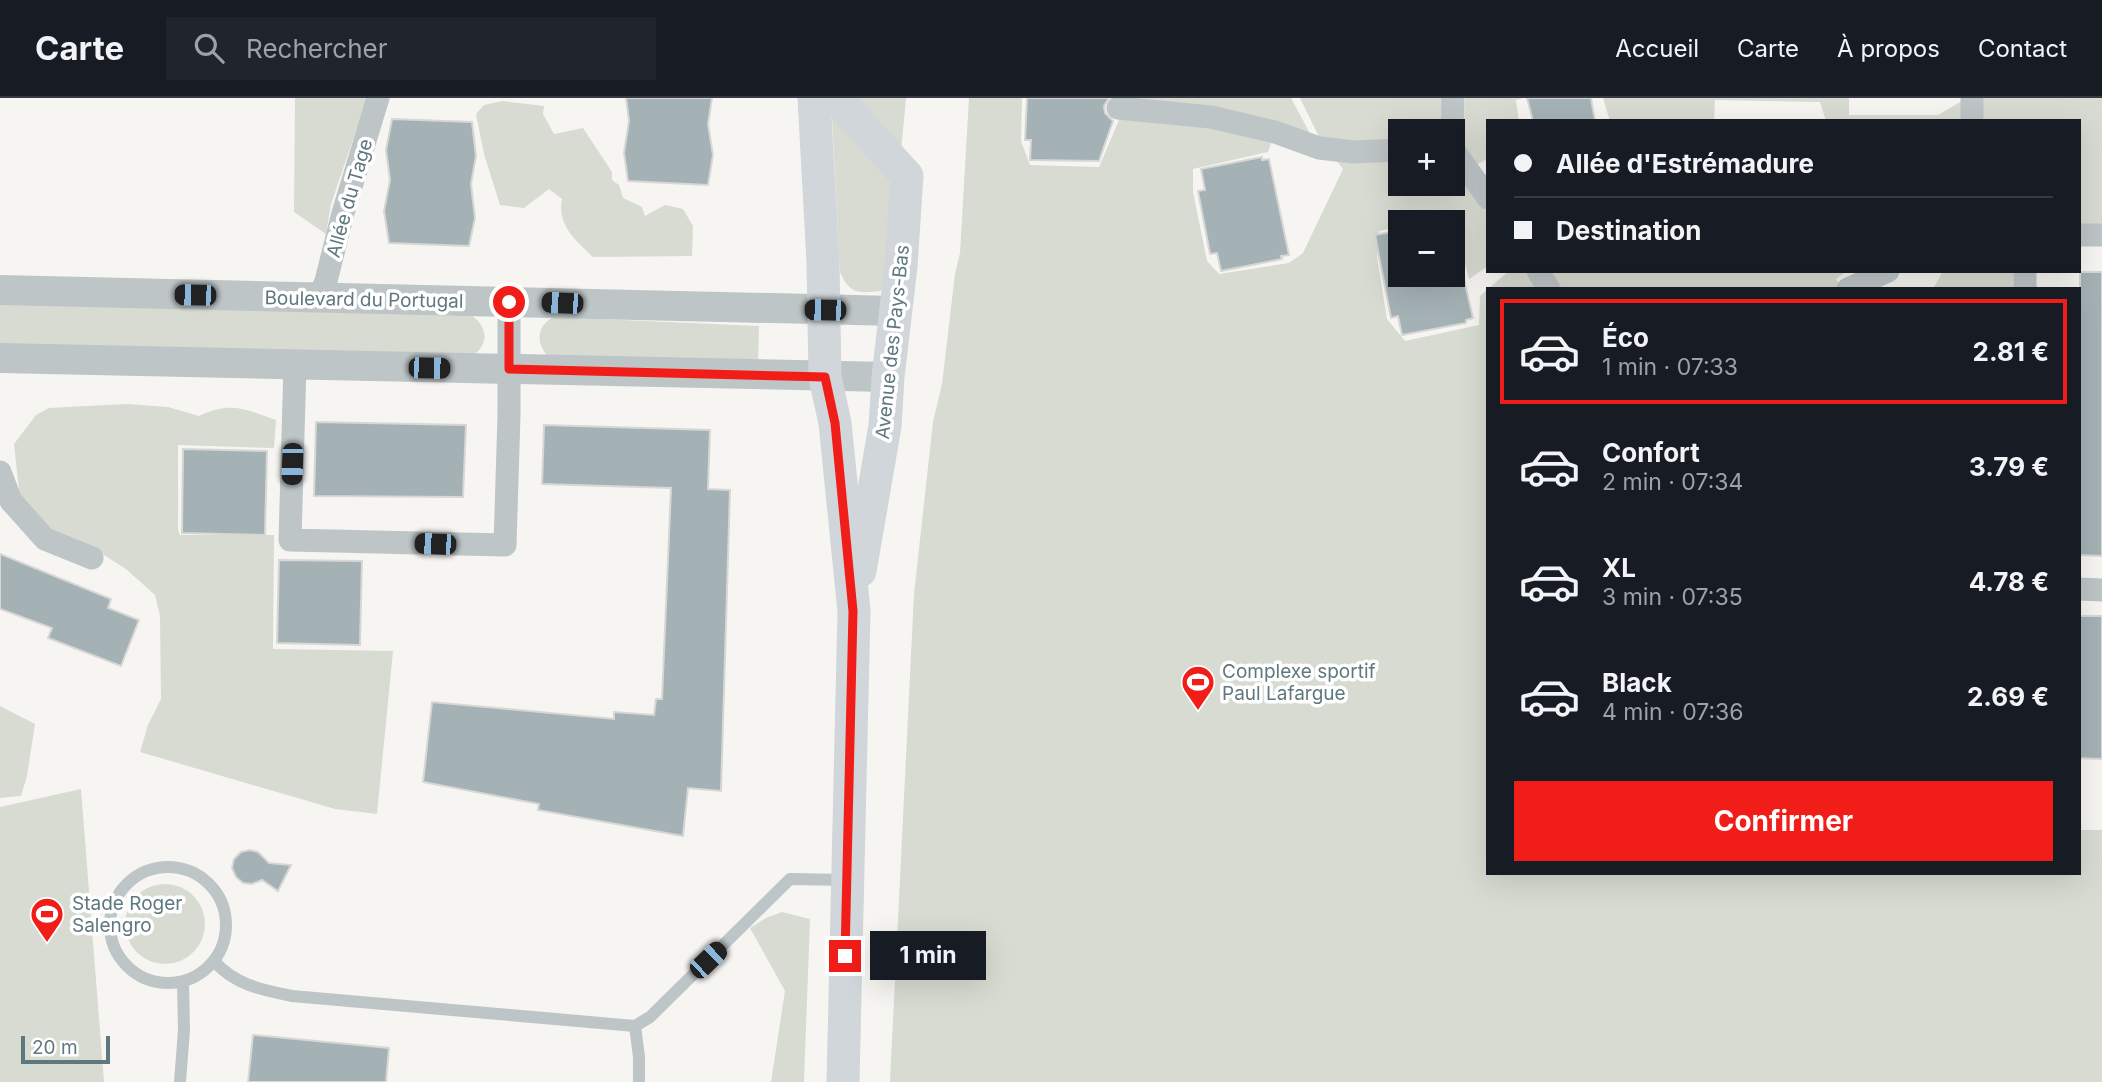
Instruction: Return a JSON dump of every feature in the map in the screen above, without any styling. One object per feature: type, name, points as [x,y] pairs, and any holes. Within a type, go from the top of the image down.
[{"type":"main road","name":"Avenue des Pays-Bas","points":[[814,98],[825,310],[825,377],[835,423],[853,611],[843,1082]]},
{"type":"main road","name":"Avenue des Pays-Bas","points":[[836,98],[907,176],[882,445],[853,611]]},
{"type":"street","name":"Allée du Tage","points":[[319,298],[378,98]]},
{"type":"street","points":[[1453,98],[1453,119]]},
{"type":"street","points":[[1972,98],[1972,119]]},
{"type":"street","points":[[1118,108],[1175,112],[1234,121],[1319,148],[1354,152],[1388,151]]},
{"type":"street","points":[[1465,166],[1486,195]]},
{"type":"street","points":[[2081,234],[2102,235]]},
{"type":"street","points":[[1852,287],[1884,273]]},
{"type":"street","name":"Boulevard du Portugal","points":[[0,290],[896,311]]},
{"type":"street","points":[[295,365],[290,540],[505,545],[509,302]]},
{"type":"street","points":[[0,358],[888,377]]},
{"type":"street","points":[[0,471],[11,501],[45,539],[92,558]]},
{"type":"street","points":[[2081,589],[2102,590]]},
{"type":"lane","points":[[161,867],[181,868],[199,875],[214,888],[223,905],[227,924],[224,944],[214,961],[200,974],[183,982],[164,984],[145,980],[129,969],[117,954],[110,936],[109,917],[115,899],[126,883],[142,872],[161,867]]},
{"type":"lane","points":[[214,961],[239,982],[292,996],[635,1026],[650,1017],[790,879],[847,880]]},
{"type":"lane","points":[[180,1082],[184,1030],[183,982]]},
{"type":"lane","points":[[635,1026],[639,1082]]},
{"type":"shaded area","points":[[295,98],[367,98],[331,204],[326,234],[294,212]]},
{"type":"shaded area","points":[[831,98],[906,98],[889,280],[881,291],[856,291],[848,285],[840,272]]},
{"type":"shaded area","name":"Complexe sportif Paul Lafargue","points":[[969,98],[1022,98],[1021,141],[1030,165],[1099,167],[1122,113],[1185,117],[1272,140],[1268,152],[1193,169],[1193,192],[1207,261],[1219,274],[1289,263],[1303,253],[1343,169],[1320,139],[1300,98],[1446,98],[1447,119],[1388,119],[1388,196],[1465,196],[1465,169],[1486,207],[1486,268],[1469,279],[1465,263],[1465,210],[1388,210],[1388,229],[1379,231],[1377,257],[1387,319],[1405,341],[1479,325],[1480,296],[1486,291],[1486,875],[2081,875],[2081,830],[2102,830],[2102,1082],[890,1082],[914,594],[933,422],[942,384],[960,253]]},
{"type":"shaded area","points":[[1118,98],[1291,98],[1313,139]]},
{"type":"shaded area","points":[[1465,98],[1523,98],[1516,100],[1519,119],[1486,119],[1486,160],[1474,166],[1465,149]]},
{"type":"shaded area","points":[[1603,98],[1849,98],[1849,115],[1938,115],[1967,98],[2102,98],[2102,226],[2081,226],[2081,119],[1825,119],[1820,102],[1715,100],[1714,119],[1609,119]]},
{"type":"shaded area","points":[[502,101],[544,106],[543,114],[554,134],[583,128],[612,172],[612,180],[619,185],[623,198],[642,207],[645,216],[665,205],[683,209],[693,226],[692,256],[593,257],[569,231],[562,217],[562,199],[549,189],[524,208],[500,205],[484,154],[476,114],[484,105]]},
{"type":"shaded area","points":[[1507,273],[1531,273],[1542,287],[1490,287]]},
{"type":"shaded area","points":[[1548,273],[1844,273],[1836,279],[1841,287],[1558,287]]},
{"type":"shaded area","points":[[1942,273],[2014,273],[2013,287],[1934,287]]},
{"type":"shaded area","points":[[0,302],[471,315],[483,329],[484,339],[475,354],[0,346]]},
{"type":"shaded area","points":[[554,317],[759,326],[758,364],[550,358],[542,347],[540,336],[544,325]]},
{"type":"shaded area","points":[[127,404],[168,407],[199,416],[210,411],[238,408],[276,420],[274,448],[178,445],[178,530],[180,535],[274,535],[273,649],[393,651],[377,814],[335,809],[140,752],[148,725],[161,699],[160,616],[155,595],[126,569],[104,555],[49,529],[20,499],[14,444],[36,415],[49,408]]},
{"type":"shaded area","points":[[0,706],[35,724],[21,796],[0,798]]},
{"type":"shaded area","name":"Stade Roger Salengro","points":[[81,789],[104,1082],[0,1082],[0,807]]},
{"type":"shaded area","points":[[157,884],[173,884],[194,895],[205,916],[205,932],[194,953],[173,964],[157,964],[143,958],[131,946],[125,932],[125,916],[131,902],[143,890]]},
{"type":"shaded area","points":[[782,912],[810,919],[804,1082],[771,1082],[785,991],[750,928]]},
{"type":"building","points":[[626,98],[712,98],[708,124],[713,155],[708,185],[628,181],[624,153],[629,121]]},
{"type":"building","points":[[1027,98],[1109,98],[1104,106],[1105,113],[1113,121],[1099,161],[1030,160],[1031,140],[1025,140]]},
{"type":"building","points":[[1527,98],[1591,98],[1595,119],[1532,119]]},
{"type":"building","points":[[392,119],[472,122],[476,156],[471,184],[475,218],[469,246],[389,243],[384,211],[390,180],[386,150]]},
{"type":"building","points":[[1262,157],[1262,160],[1269,159],[1289,255],[1281,256],[1282,259],[1221,271],[1217,253],[1210,254],[1198,191],[1205,190],[1201,169]]},
{"type":"building","points":[[1388,232],[1388,287],[1465,287],[1465,284],[1473,318],[1466,320],[1466,323],[1402,335],[1398,316],[1391,318],[1375,235]]},
{"type":"building","points":[[2081,272],[2102,272],[2102,556],[2081,555]]},
{"type":"building","points":[[316,422],[466,425],[463,497],[314,496]]},
{"type":"building","points":[[544,425],[710,430],[708,489],[730,490],[721,791],[688,788],[683,836],[538,810],[539,804],[423,782],[432,702],[614,719],[614,712],[654,715],[656,699],[662,699],[671,488],[542,484]]},
{"type":"building","points":[[183,449],[267,451],[265,535],[182,533]]},
{"type":"building","points":[[0,554],[111,599],[108,608],[139,620],[121,666],[48,638],[52,628],[0,609]]},
{"type":"building","points":[[279,560],[362,561],[360,645],[277,643]]},
{"type":"building","points":[[2081,616],[2102,616],[2102,759],[2081,758]]},
{"type":"building","points":[[241,852],[258,852],[269,863],[291,865],[278,891],[262,880],[252,884],[243,883],[236,877],[232,868],[234,859]]},
{"type":"building","points":[[253,1035],[389,1048],[386,1082],[248,1082]]},
{"type":"place","name":"Complexe sportif Paul Lafargue","points":[[1198,712]]},
{"type":"place","name":"Stade Roger Salengro","points":[[47,944]]},
{"type":"route","points":[[509,302],[509,369],[825,377],[835,423],[853,611],[845,956]]}]
